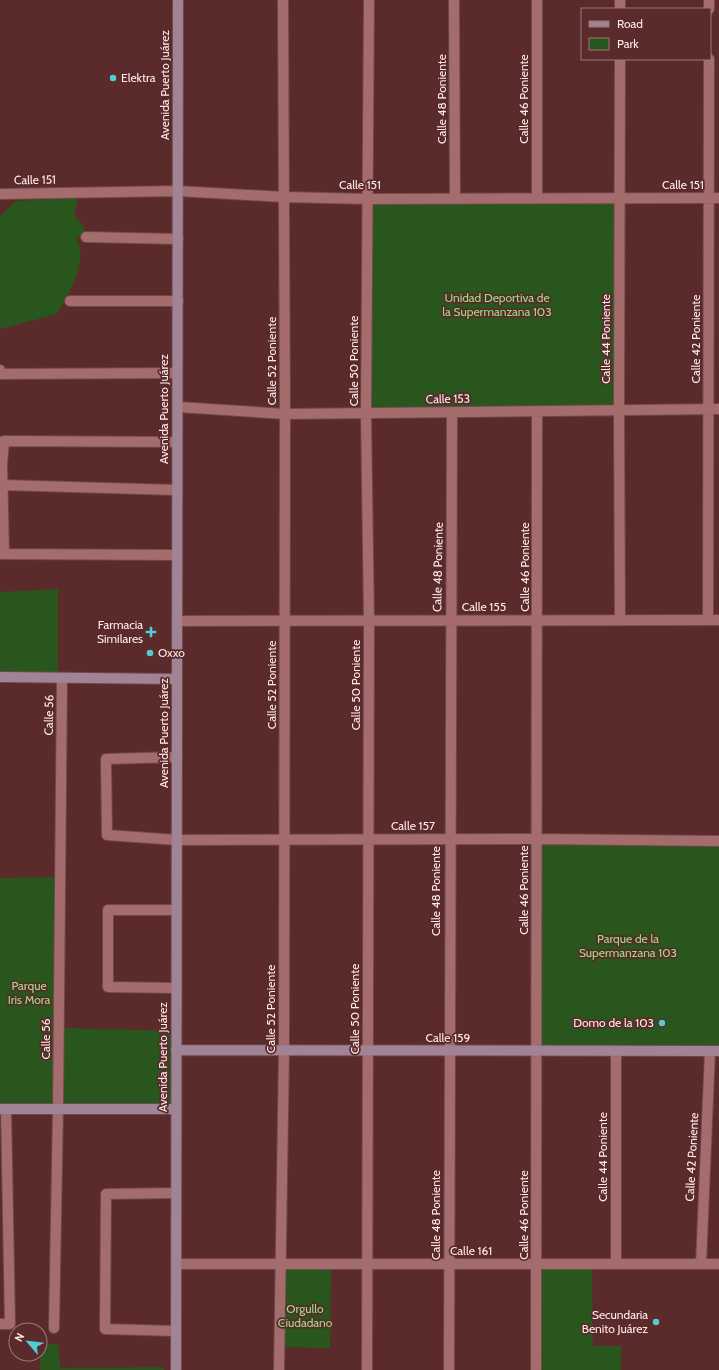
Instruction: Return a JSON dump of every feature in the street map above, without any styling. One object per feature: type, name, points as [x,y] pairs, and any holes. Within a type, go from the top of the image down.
[{"type":"street","name":"Avenida Puerto Juárez","points":[[176,1370],[178,0]]},
{"type":"street","name":"Calle 52 Poniente","points":[[279,1370],[284,1051],[285,414],[283,0]]},
{"type":"street","name":"Calle 50 Poniente","points":[[367,1370],[369,621],[366,413],[369,0]]},
{"type":"street","name":"Calle 48 Poniente","points":[[454,0],[455,198]]},
{"type":"street","name":"Calle 46 Poniente","points":[[537,0],[537,197]]},
{"type":"street","name":"Calle 44 Poniente","points":[[620,60],[620,620]]},
{"type":"street","name":"Calle 42 Poniente","points":[[709,60],[714,198],[708,409],[714,620]]},
{"type":"street","name":"Calle 151","points":[[0,194],[178,191],[284,197],[368,199],[537,197],[714,198]]},
{"type":"street","points":[[86,237],[178,239]]},
{"type":"street","points":[[70,301],[178,302]]},
{"type":"street","points":[[0,370],[0,374],[178,372]]},
{"type":"street","name":"Calle 153","points":[[178,407],[285,414],[719,409]]},
{"type":"street","name":"Calle 46 Poniente","points":[[536,1370],[538,620],[537,411]]},
{"type":"street","name":"Calle 48 Poniente","points":[[449,1370],[450,621],[452,412]]},
{"type":"street","points":[[177,442],[4,441],[1,464],[2,554],[177,555]]},
{"type":"street","points":[[2,485],[177,490]]},
{"type":"street","name":"Calle 155","points":[[177,621],[714,620]]},
{"type":"street","points":[[0,677],[177,679]]},
{"type":"street","name":"Calle 56","points":[[54,1328],[58,1109],[62,678]]},
{"type":"street","name":"Calle 157","points":[[177,757],[106,759],[107,835],[177,840],[719,840]]},
{"type":"street","points":[[176,910],[108,910],[108,987],[176,988]]},
{"type":"street","name":"Calle 159","points":[[176,1050],[714,1051]]},
{"type":"street","name":"Calle 44 Poniente","points":[[616,1051],[616,1264]]},
{"type":"street","name":"Calle 42 Poniente","points":[[701,1264],[714,1051]]},
{"type":"street","points":[[0,1324],[10,1324],[3,1109],[176,1109]]},
{"type":"street","points":[[176,1193],[106,1194],[105,1329],[176,1331]]},
{"type":"street","name":"Calle 161","points":[[176,1264],[719,1264]]},
{"type":"green space","points":[[62,196],[72,197],[78,201],[74,215],[85,229],[83,235],[76,237],[80,256],[79,266],[72,287],[57,314],[0,329],[0,216],[16,201],[53,199]]},
{"type":"green space","name":"Unidad Deportiva de la Supermanzana 103","points":[[618,200],[617,408],[369,410],[370,201]]},
{"type":"green space","points":[[58,589],[58,672],[0,672],[0,592]]},
{"type":"green space","name":"Parque de la Supermanzana 103","points":[[538,840],[719,841],[719,1051],[537,1051]]},
{"type":"green space","name":"Parque Iris Mora","points":[[60,877],[59,1028],[176,1031],[176,1109],[0,1108],[0,878]]},
{"type":"green space","name":"Orgullo Ciudadano","points":[[280,1263],[331,1264],[330,1348],[279,1347]]},
{"type":"green space","points":[[536,1264],[592,1264],[593,1370],[536,1370]]},
{"type":"green space","points":[[58,1344],[61,1368],[164,1367],[164,1370],[40,1370],[40,1362],[48,1362],[48,1345]]},
{"type":"green space","points":[[593,1346],[621,1346],[621,1370],[593,1370]]},
{"type":"place","name":"Elektra","points":[[113,78]]},
{"type":"place","name":"Farmacia Similares","points":[[151,632]]},
{"type":"place","name":"Oxxo","points":[[150,653]]},
{"type":"place","name":"Domo de la 103","points":[[662,1023]]},
{"type":"place","name":"Secundaria Benito Juárez","points":[[656,1322]]}]
